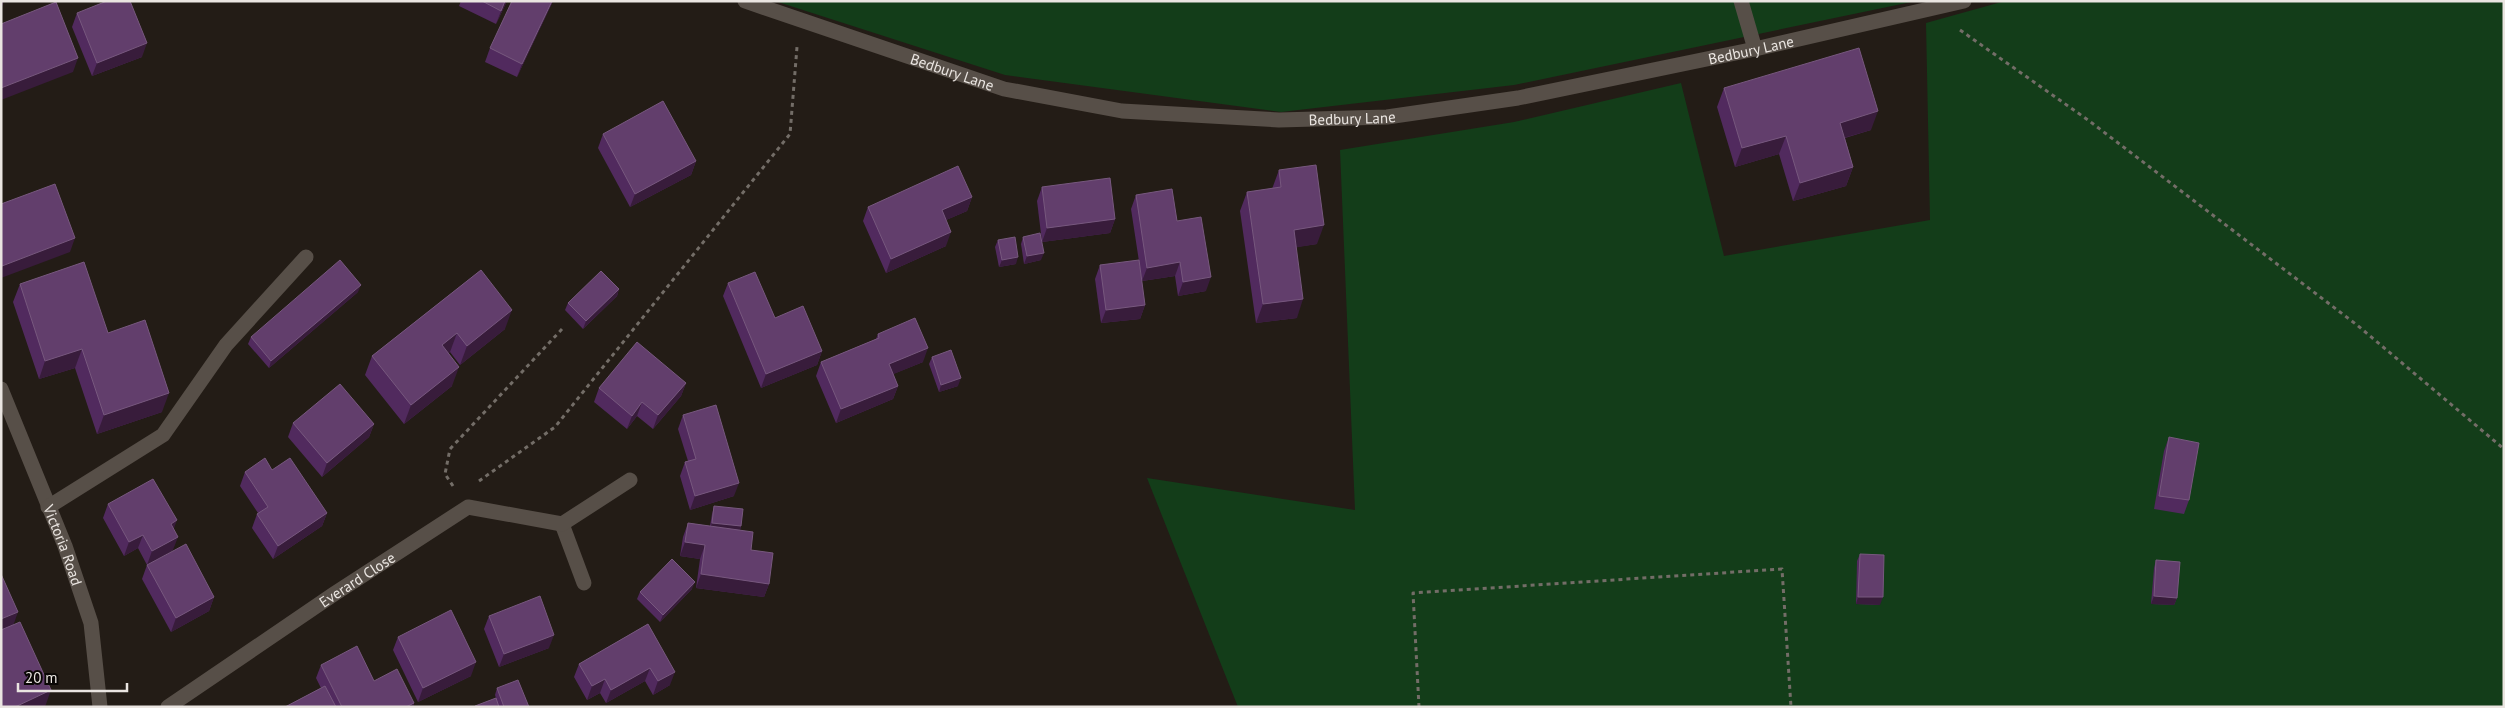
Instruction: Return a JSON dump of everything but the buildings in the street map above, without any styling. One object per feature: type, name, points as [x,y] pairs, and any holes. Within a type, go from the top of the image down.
[{"type":"street","name":"Bedbury Lane","points":[[745,1],[1004,89],[1122,111],[1279,120],[1387,117],[1499,100],[1755,49],[1964,1]]},
{"type":"street","points":[[1741,1],[1755,49]]},
{"type":"street","points":[[48,507],[163,435],[226,344],[306,257]]},
{"type":"street","name":"Victoria Road","points":[[1,389],[65,546],[91,624],[100,707]]},
{"type":"street","points":[[464,501],[562,524],[630,480]]},
{"type":"street","name":"Everard Close","points":[[168,707],[334,594],[464,501]]},
{"type":"street","points":[[562,524],[584,582]]},
{"type":"path","points":[[1940,8],[1943,19],[2088,120],[2357,325],[2504,449]]},
{"type":"path","points":[[563,328],[450,449],[445,474],[464,501],[555,427],[790,134],[800,21]]},
{"type":"path","points":[[1419,707],[1413,592],[1782,569],[1791,707]]},
{"type":"green space","points":[[775,1],[1916,1],[1514,85],[1281,112],[1005,75]]},
{"type":"green space","points":[[2005,1],[2504,1],[2504,707],[1238,707],[1147,478],[1355,510],[1340,150],[1514,122],[1681,83],[1724,256],[1930,220],[1926,23]]}]
